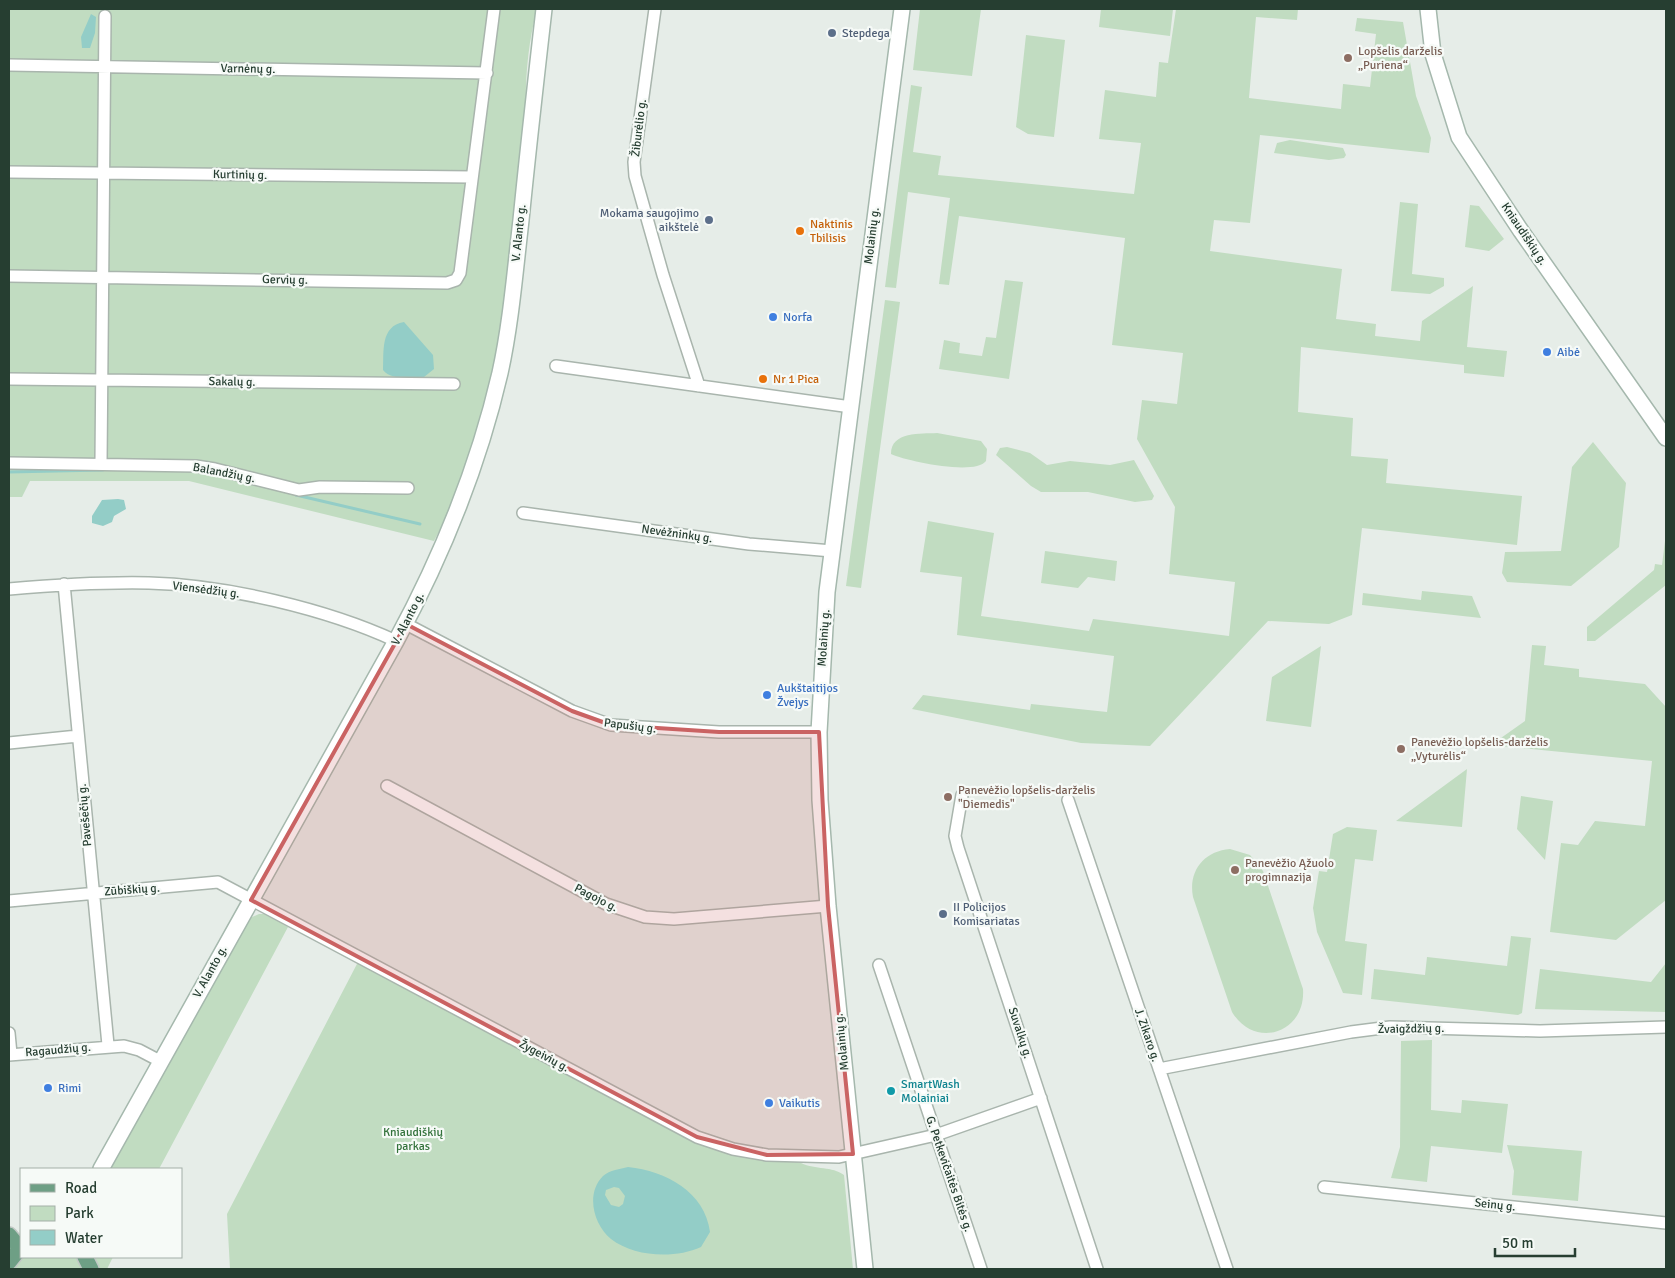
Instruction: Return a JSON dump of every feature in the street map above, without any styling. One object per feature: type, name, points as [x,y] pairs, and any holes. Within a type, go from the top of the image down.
[{"type":"main road","name":"V. Alanto g.","points":[[102,1168],[406,624],[461,504],[477,458],[500,373],[510,313],[544,9]]},
{"type":"main road","name":"Molainių g.","points":[[865,1269],[828,906],[820,800],[819,732],[822,652],[832,551],[902,9]]},
{"type":"main road","name":"Kniaudiškių g.","points":[[1428,9],[1433,54],[1459,137],[1521,231],[1666,438]]},
{"type":"main road","points":[[9,1235],[20,1248],[9,1262]]},
{"type":"street","name":"Gervių g.","points":[[9,276],[447,283],[456,280],[460,273],[494,9]]},
{"type":"street","name":"Žiburėlio g.","points":[[655,9],[634,162],[636,176],[663,275],[699,386]]},
{"type":"street","points":[[101,464],[102,173],[105,16]]},
{"type":"street","name":"Varnėnų g.","points":[[9,65],[487,73]]},
{"type":"street","name":"Kurtinių g.","points":[[9,172],[472,177]]},
{"type":"street","points":[[556,366],[851,406]]},
{"type":"street","name":"Sakalų g.","points":[[9,379],[454,384]]},
{"type":"street","name":"Balandžių g.","points":[[9,463],[205,467],[299,490],[320,487],[408,488]]},
{"type":"street","name":"Nevėžninkų g.","points":[[523,513],[749,544],[832,551]]},
{"type":"street","name":"Viensėdžių g.","points":[[9,589],[64,584],[151,583],[236,593],[308,609],[396,641]]},
{"type":"street","name":"Pavešečių g.","points":[[64,584],[108,1045]]},
{"type":"street","name":"Papušių g.","points":[[406,624],[572,711],[611,726],[719,732],[819,732]]},
{"type":"street","points":[[9,743],[78,736]]},
{"type":"street","name":"Pagojo g.","points":[[387,786],[606,904],[629,913],[645,917],[674,919],[828,906]]},
{"type":"street","name":"Suvalkų g.","points":[[962,795],[955,836],[958,848],[1097,1269]]},
{"type":"street","name":"J. Zikaro g.","points":[[1068,800],[1226,1269]]},
{"type":"street","name":"Zūbiškių g.","points":[[9,901],[218,882],[251,900]]},
{"type":"street","name":"Žygeivių g.","points":[[251,900],[697,1137],[733,1149],[767,1155],[825,1158],[853,1154],[936,1135],[1041,1098]]},
{"type":"street","name":"G. Petkevičaitės Bitės g.","points":[[879,965],[981,1269]]},
{"type":"street","name":"Žvaigždžių g.","points":[[1159,1069],[1352,1032],[1390,1027],[1540,1030],[1666,1027]]},
{"type":"street","points":[[9,1034],[10,1054]]},
{"type":"street","name":"Ragaudžių g.","points":[[10,1054],[108,1045],[124,1046],[139,1050],[160,1061]]},
{"type":"street","name":"Seinų g.","points":[[1324,1187],[1666,1223]]},
{"type":"highlighted area","points":[[406,624],[572,711],[611,725],[719,732],[819,732],[828,906],[853,1154],[767,1155],[697,1137],[251,900]]},
{"type":"green space","points":[[9,9],[537,9],[528,61],[526,113],[515,222],[500,332],[490,387],[476,440],[457,491],[434,541],[189,481],[30,481],[22,497],[9,497]]},
{"type":"green space","points":[[920,9],[981,9],[972,76],[913,70]]},
{"type":"green space","points":[[1101,9],[1173,9],[1170,36],[1099,27]]},
{"type":"green space","points":[[1176,9],[1298,9],[1297,20],[1256,17],[1249,98],[1341,109],[1343,84],[1370,87],[1376,34],[1355,31],[1357,18],[1403,22],[1416,96],[1431,138],[1429,153],[1260,135],[1250,223],[1214,220],[1210,251],[1342,269],[1336,319],[1376,324],[1375,336],[1420,341],[1422,321],[1473,286],[1467,347],[1507,351],[1504,377],[1464,373],[1464,365],[1301,347],[1298,412],[1353,418],[1351,456],[1388,459],[1386,483],[1522,496],[1517,545],[1362,528],[1352,615],[1329,624],[1268,621],[1150,746],[1081,743],[912,709],[923,695],[1030,710],[1031,704],[1107,712],[1114,656],[957,635],[962,577],[920,572],[928,521],[994,533],[981,616],[1089,631],[1093,619],[1229,636],[1235,582],[1169,574],[1175,507],[1137,439],[1142,400],[1177,404],[1183,353],[1112,345],[1125,238],[959,216],[949,285],[939,284],[950,198],[908,192],[896,288],[885,287],[911,85],[922,87],[913,152],[941,156],[938,175],[1134,194],[1141,143],[1099,139],[1105,90],[1156,97],[1159,62],[1168,63]]},
{"type":"green space","points":[[1026,35],[1065,40],[1054,137],[1028,134],[1016,127]]},
{"type":"green space","points":[[1290,140],[1343,148],[1346,155],[1344,158],[1329,160],[1274,153],[1277,143]]},
{"type":"green space","points":[[1400,202],[1418,204],[1412,274],[1444,278],[1444,286],[1430,294],[1391,291]]},
{"type":"green space","points":[[1470,205],[1479,206],[1504,239],[1489,251],[1465,247]]},
{"type":"green space","points":[[1005,280],[1023,282],[1009,379],[939,369],[944,340],[960,343],[959,353],[982,356],[986,337],[996,338]]},
{"type":"green space","points":[[885,300],[900,302],[861,588],[846,586]]},
{"type":"green space","points":[[937,433],[981,441],[987,449],[986,461],[969,467],[940,466],[891,454],[892,447],[901,438],[915,434]]},
{"type":"green space","points":[[1593,442],[1626,483],[1619,547],[1571,586],[1507,582],[1502,573],[1505,552],[1561,551],[1572,467]]},
{"type":"green space","points":[[1007,447],[1030,453],[1047,465],[1070,461],[1110,465],[1134,460],[1154,496],[1152,500],[1135,502],[1088,492],[1041,492],[1031,486],[996,455],[1000,448]]},
{"type":"green space","points":[[1666,533],[1666,585],[1595,641],[1587,641],[1587,627],[1654,570],[1655,564],[1662,565]]},
{"type":"green space","points":[[1045,551],[1117,561],[1115,581],[1088,577],[1078,588],[1041,583]]},
{"type":"green space","points":[[1422,591],[1472,596],[1481,618],[1362,605],[1363,593],[1421,600]]},
{"type":"green space","points":[[1532,645],[1546,646],[1544,665],[1579,669],[1579,677],[1645,684],[1666,707],[1666,900],[1616,940],[1550,932],[1561,843],[1578,845],[1595,821],[1645,826],[1652,761],[1491,745],[1525,721]]},
{"type":"green space","points":[[1321,646],[1311,727],[1266,721],[1272,677]]},
{"type":"green space","points":[[1467,769],[1462,827],[1396,821]]},
{"type":"green space","points":[[1521,796],[1553,801],[1545,860],[1517,829]]},
{"type":"green space","points":[[1347,827],[1377,830],[1373,861],[1355,859],[1345,941],[1367,944],[1362,995],[1343,993],[1317,932],[1313,908],[1319,871],[1327,872],[1333,834]]},
{"type":"green space","points":[[1230,849],[1250,855],[1263,871],[1303,989],[1302,1004],[1296,1016],[1288,1026],[1277,1031],[1265,1033],[1253,1031],[1242,1024],[1232,1012],[1193,897],[1193,879],[1200,864],[1213,854]]},
{"type":"green space","points":[[259,914],[267,914],[288,927],[160,1168],[110,1168],[250,918]]},
{"type":"green space","points":[[1511,936],[1531,938],[1522,1013],[1518,1015],[1371,999],[1374,969],[1425,975],[1427,957],[1507,966]]},
{"type":"green space","name":"Kniaudiškių parkas","points":[[358,962],[696,1140],[812,1167],[834,1170],[844,1175],[853,1269],[230,1269],[227,1214]]},
{"type":"green space","points":[[1666,963],[1666,1012],[1535,1009],[1540,969],[1651,982]]},
{"type":"green space","points":[[1432,1040],[1431,1110],[1461,1113],[1462,1100],[1508,1104],[1502,1153],[1431,1146],[1427,1182],[1391,1178],[1400,1147],[1401,1041]]},
{"type":"green space","points":[[1507,1145],[1582,1151],[1578,1201],[1512,1195],[1514,1171]]},
{"type":"green space","points":[[20,1258],[79,1258],[85,1269],[11,1269]]},
{"type":"green space","points":[[91,1258],[112,1258],[107,1269],[96,1269]]},
{"type":"water","points":[[91,14],[96,17],[95,33],[90,48],[82,48],[81,37]]},
{"type":"water","points":[[404,322],[433,355],[434,369],[424,377],[396,377],[383,370],[387,334],[396,324]]},
{"type":"water","points":[[102,500],[124,500],[126,509],[114,516],[112,522],[103,526],[92,523],[92,516]]},
{"type":"water","points":[[628,1167],[656,1173],[681,1186],[692,1195],[707,1218],[710,1232],[701,1247],[679,1253],[643,1253],[620,1245],[605,1233],[596,1218],[593,1200],[594,1191],[597,1183],[603,1176],[612,1171]],"holes":[[[614,1187],[619,1188],[625,1196],[623,1204],[619,1207],[611,1205],[605,1195],[606,1190]]]},
{"type":"waterway","points":[[9,472],[103,470]]},
{"type":"waterway","points":[[296,495],[420,524]]},
{"type":"place","name":"Stepdega","points":[[832,33]]},
{"type":"place","name":"Lopšelis darželis „Puriena“","points":[[1348,58]]},
{"type":"place","name":"Mokama saugojimo aikštelė","points":[[709,220]]},
{"type":"place","name":"Naktinis Tbilisis","points":[[800,231]]},
{"type":"place","name":"Norfa","points":[[773,317]]},
{"type":"place","name":"Aibė","points":[[1547,352]]},
{"type":"place","name":"Nr 1 Pica","points":[[763,379]]},
{"type":"place","name":"Aukštaitijos Žvejys","points":[[767,695]]},
{"type":"place","name":"Panevėžio lopšelis-darželis „Vyturėlis“","points":[[1401,749]]},
{"type":"place","name":"Panevėžio lopšelis-darželis \"Diemedis\"","points":[[948,797]]},
{"type":"place","name":"Panevėžio Ąžuolo progimnazija","points":[[1235,870]]},
{"type":"place","name":"II Policijos Komisariatas","points":[[943,914]]},
{"type":"place","name":"Rimi","points":[[48,1088]]},
{"type":"place","name":"SmartWash Molainiai","points":[[891,1091]]},
{"type":"place","name":"Vaikutis","points":[[769,1103]]}]
